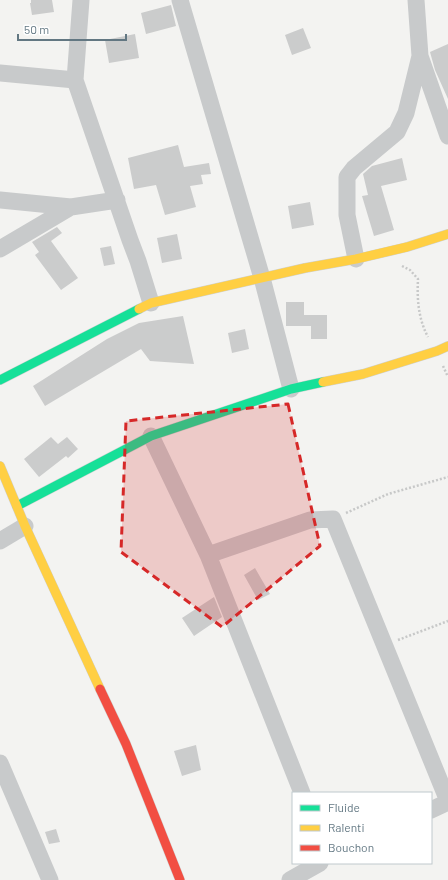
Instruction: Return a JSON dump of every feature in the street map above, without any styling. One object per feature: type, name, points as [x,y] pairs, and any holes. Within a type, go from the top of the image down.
[{"type":"street","points":[[81,0],[76,80],[151,303]]},
{"type":"street","points":[[180,0],[262,278],[291,389]]},
{"type":"street","points":[[416,0],[420,56],[448,136]]},
{"type":"street","points":[[356,259],[347,215],[347,177],[354,168],[397,132],[406,113],[420,56]]},
{"type":"street","points":[[0,73],[76,80]]},
{"type":"street","points":[[0,200],[71,207],[117,200]]},
{"type":"street","points":[[0,249],[71,207]]},
{"type":"street","points":[[0,380],[151,303],[305,268],[356,259],[407,247],[448,234]]},
{"type":"street","points":[[17,506],[151,436],[291,389],[363,374],[437,351],[448,346]]},
{"type":"street","points":[[151,436],[208,555],[302,792]]},
{"type":"street","points":[[0,466],[25,526],[126,744],[180,880]]},
{"type":"street","points":[[208,555],[310,520],[333,519],[448,802],[432,810]]},
{"type":"street","points":[[0,542],[25,526]]},
{"type":"street","points":[[0,763],[50,880]]},
{"type":"street","points":[[290,880],[318,864]]},
{"type":"path","points":[[399,266],[410,270],[418,279],[417,303],[423,328],[437,351],[448,377]]},
{"type":"path","points":[[333,519],[388,494],[448,478]]},
{"type":"path","points":[[385,646],[448,621]]},
{"type":"highlighted area","points":[[288,404],[320,546],[222,627],[121,552],[126,421]]},
{"type":"building","points":[[31,0],[52,0],[54,12],[32,15]]},
{"type":"building","points":[[171,5],[176,26],[146,34],[141,13]]},
{"type":"building","points":[[303,28],[311,48],[292,55],[285,35]]},
{"type":"building","points":[[135,34],[139,58],[109,63],[105,40]]},
{"type":"building","points":[[448,44],[448,99],[435,70],[430,52]]},
{"type":"building","points":[[178,145],[184,167],[209,163],[211,174],[201,175],[203,184],[190,186],[196,207],[165,215],[156,185],[134,189],[128,158]]},
{"type":"building","points":[[402,158],[407,180],[381,186],[394,230],[374,236],[362,196],[368,195],[363,174],[372,166]]},
{"type":"building","points":[[310,202],[314,225],[292,229],[288,206]]},
{"type":"building","points":[[57,227],[62,233],[51,241],[78,278],[61,290],[35,255],[39,252],[32,242]]},
{"type":"building","points":[[177,234],[182,259],[162,263],[157,238]]},
{"type":"building","points":[[111,246],[115,264],[104,266],[100,248]]},
{"type":"building","points":[[286,302],[304,302],[304,315],[327,315],[327,339],[311,339],[311,326],[286,326]]},
{"type":"building","points":[[183,316],[194,364],[150,361],[141,349],[45,406],[33,386],[107,339],[139,323]]},
{"type":"building","points":[[245,329],[249,349],[232,353],[228,333]]},
{"type":"building","points":[[51,437],[58,444],[67,437],[78,449],[68,458],[66,456],[39,477],[24,459]]},
{"type":"building","points":[[255,568],[270,594],[258,600],[244,575]]},
{"type":"building","points":[[214,597],[222,617],[194,636],[182,618]]},
{"type":"building","points":[[196,745],[201,770],[182,776],[174,751]]},
{"type":"building","points":[[56,829],[60,842],[49,844],[45,832]]},
{"type":"traffic: fast","points":[[0,380],[139,309]]},
{"type":"traffic: fast","points":[[17,506],[151,436],[291,389],[323,382]]},
{"type":"traffic: slow","points":[[139,309],[151,303],[305,268],[356,259],[407,247],[448,234]]},
{"type":"traffic: slow","points":[[323,382],[363,374],[437,351],[448,346]]},
{"type":"traffic: slow","points":[[0,466],[25,526],[100,689]]},
{"type":"traffic: jam","points":[[100,689],[126,744],[180,880]]}]
